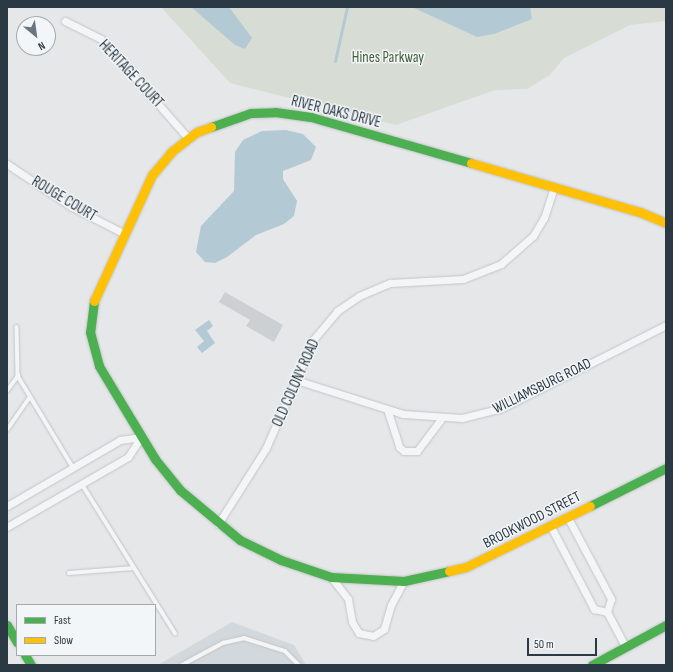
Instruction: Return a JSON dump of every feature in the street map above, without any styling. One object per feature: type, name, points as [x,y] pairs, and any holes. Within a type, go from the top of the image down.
[{"type":"street","name":"HERITAGE COURT","points":[[65,21],[101,39],[188,138]]},
{"type":"street","name":"RIVER OAKS DRIVE","points":[[141,437],[99,366],[90,332],[95,296],[123,233],[152,175],[188,138],[236,116],[291,114],[554,187],[640,212],[666,223]]},
{"type":"street","name":"ROUGE COURT","points":[[7,164],[72,207],[123,233]]},
{"type":"street","name":"OLD COLONY ROAD","points":[[218,524],[266,448],[319,330],[337,311],[358,296],[402,281],[473,277],[510,258],[539,227],[554,187]]},
{"type":"street","name":"WILLIAMSBURG ROAD","points":[[296,380],[387,409],[440,420],[462,418],[502,408],[666,325]]},
{"type":"street","points":[[387,409],[399,447],[404,452],[417,451],[440,420]]},
{"type":"street","points":[[7,506],[120,440],[141,437]]},
{"type":"street","points":[[7,527],[128,457],[141,437]]},
{"type":"street","name":"BROOKWOOD STREET","points":[[141,437],[180,490],[218,524],[266,553],[330,576],[404,581],[482,561],[666,468]]},
{"type":"street","points":[[568,518],[611,599],[607,612],[625,646]]},
{"type":"street","points":[[551,527],[594,609],[607,612]]},
{"type":"street","points":[[330,576],[348,600],[352,622],[359,633],[373,636],[384,629],[391,605],[404,581]]},
{"type":"street","points":[[7,625],[16,640]]},
{"type":"street","points":[[592,665],[666,625]]},
{"type":"street","points":[[26,656],[31,665]]},
{"type":"lane","points":[[17,327],[18,376],[73,467]]},
{"type":"lane","points":[[7,391],[18,376]]},
{"type":"lane","points":[[7,430],[30,397]]},
{"type":"lane","points":[[82,484],[175,633]]},
{"type":"lane","points":[[69,573],[134,568]]},
{"type":"lane","points":[[182,665],[223,643],[244,638],[286,651],[299,665]]},
{"type":"shaded area","points":[[232,622],[294,645],[306,665],[158,665]]},
{"type":"green space","name":"Hines Parkway","points":[[161,7],[666,7],[666,21],[630,25],[564,58],[550,75],[527,89],[495,90],[396,125],[230,83]]},
{"type":"water","points":[[191,7],[229,7],[252,38],[245,49],[235,45]]},
{"type":"water","points":[[412,7],[530,7],[532,19],[494,34],[477,37]]},
{"type":"water","points":[[286,130],[303,134],[316,147],[311,160],[283,171],[283,179],[297,201],[294,216],[284,224],[256,235],[227,257],[215,263],[205,262],[196,252],[201,226],[234,191],[235,152],[243,140],[262,131]]},
{"type":"water","points":[[209,320],[213,326],[207,331],[215,343],[202,353],[197,347],[204,341],[195,330]]},
{"type":"building","points":[[225,292],[283,325],[274,342],[246,326],[250,320],[219,302]]},
{"type":"waterway","points":[[335,61],[347,7]]},
{"type":"traffic: fast","points":[[211,127],[251,113],[275,112],[311,117],[471,163]]},
{"type":"traffic: fast","points":[[94,301],[90,332],[99,366],[155,459],[180,490],[240,540],[281,560],[331,577],[404,581],[449,571]]},
{"type":"traffic: fast","points":[[590,506],[666,468]]},
{"type":"traffic: fast","points":[[7,625],[16,640]]},
{"type":"traffic: fast","points":[[592,665],[666,625]]},
{"type":"traffic: fast","points":[[26,656],[31,665]]},
{"type":"traffic: slow","points":[[94,301],[152,175],[171,152],[197,132],[211,127]]},
{"type":"traffic: slow","points":[[471,163],[640,212],[666,223]]},
{"type":"traffic: slow","points":[[449,571],[466,567],[590,506]]}]
